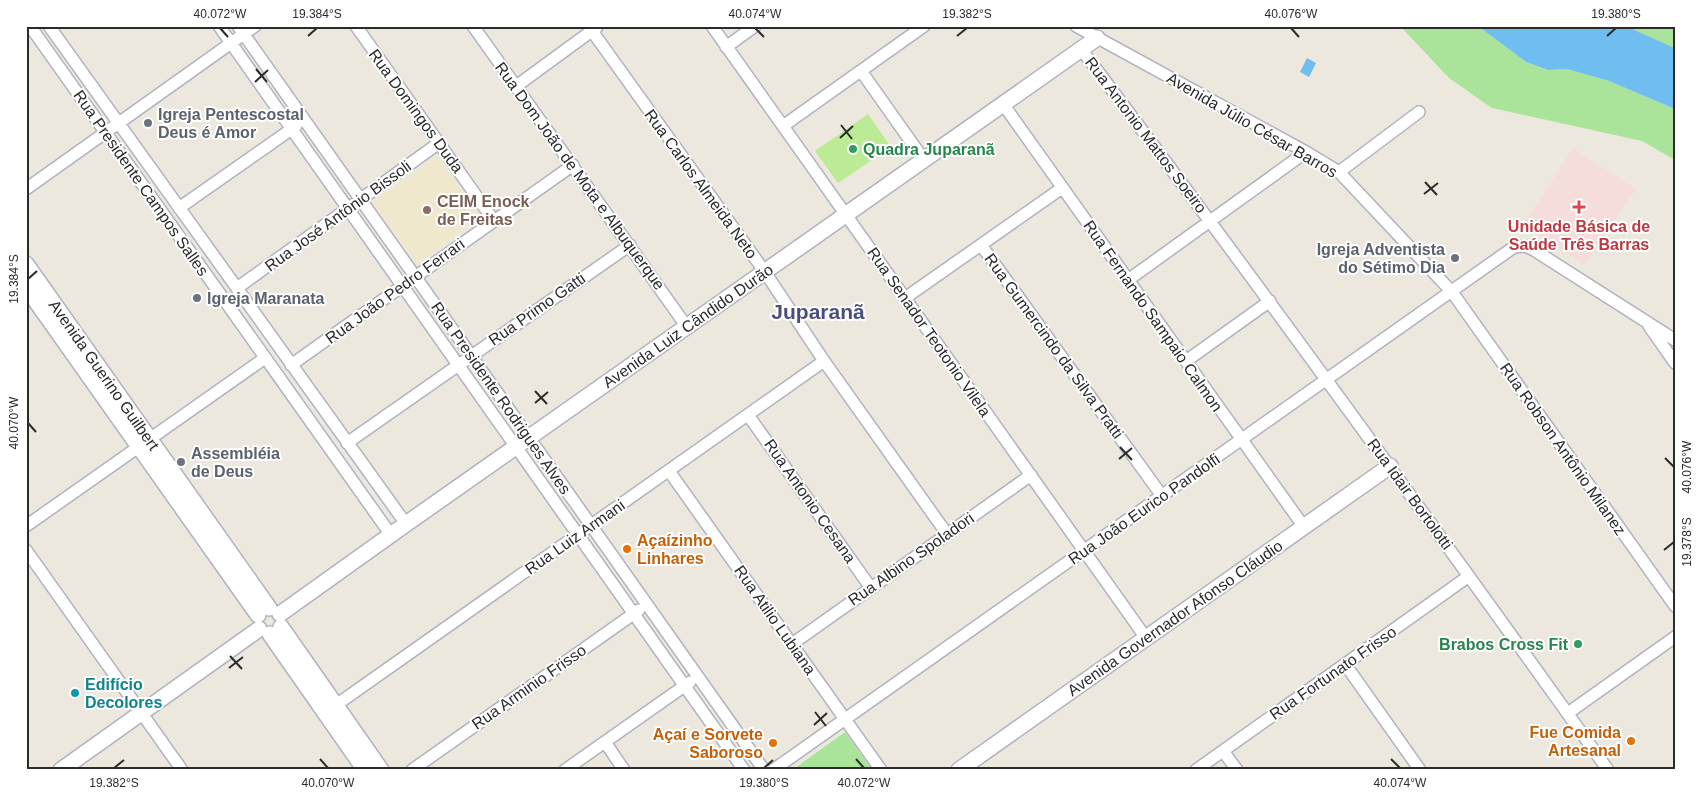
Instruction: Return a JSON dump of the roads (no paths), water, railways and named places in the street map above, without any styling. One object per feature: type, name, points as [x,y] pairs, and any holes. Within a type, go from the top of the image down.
[{"type":"street","name":"Rua Presidente Campos Salles","points":[[30,26],[391,535]]},
{"type":"street","name":"Rua Presidente Campos Salles","points":[[49,26],[406,524]]},
{"type":"street","name":"Rua Presidente Rodrigues Alves","points":[[219,26],[744,770]]},
{"type":"street","points":[[26,189],[231,43],[241,30],[255,26]]},
{"type":"street","name":"Rua Domingos Duda","points":[[356,26],[494,221]]},
{"type":"street","name":"Rua Dom João de Mota e Albuquerque","points":[[473,26],[687,326]]},
{"type":"street","name":"Rua Senador Teotonio Vilela","points":[[712,26],[1146,638]]},
{"type":"street","points":[[726,47],[755,26]]},
{"type":"street","points":[[783,126],[924,26]]},
{"type":"street","name":"Avenida Júlio César Barros","points":[[1076,26],[1339,172],[1452,292]]},
{"type":"street","points":[[515,87],[595,28]]},
{"type":"street","name":"Rua Carlos Almeida Neto","points":[[595,28],[765,272],[824,361],[947,534]]},
{"type":"street","name":"Rua Presidente Rodrigues Alves","points":[[241,30],[764,770]]},
{"type":"street","name":"Avenida Luiz Cândido Durão","points":[[61,770],[406,524],[1097,38]]},
{"type":"street","name":"Rua Antonio Mattos Soeiro","points":[[1081,50],[1211,220]]},
{"type":"street","points":[[861,71],[924,160]]},
{"type":"street","name":"Rua Fernando Sampaio Calmon","points":[[1003,104],[1304,527]]},
{"type":"street","points":[[1339,172],[1419,112]]},
{"type":"street","points":[[179,208],[304,120]]},
{"type":"street","name":"Rua José Antônio Bissoli","points":[[236,288],[439,143]]},
{"type":"street","points":[[1128,280],[1306,152]]},
{"type":"street","name":"Rua João Pedro Ferrari","points":[[291,366],[573,165]]},
{"type":"street","points":[[905,298],[1062,188]]},
{"type":"street","name":"Rua Idair Bortolotti","points":[[1211,220],[1608,770]]},
{"type":"street","name":"Rua Primo Gatti","points":[[347,443],[630,244]]},
{"type":"street","name":"Rua Gumercindo da Silva Pratti","points":[[981,245],[1162,496]]},
{"type":"street","name":"Rua João Eurico Pandolfi","points":[[773,770],[1514,247],[1525,246],[1534,250],[1645,321]]},
{"type":"street","name":"Avenida Guerino Guilbert","points":[[26,264],[144,443],[330,709],[365,770]]},
{"type":"street","name":"Avenida Guerino Guilbert","points":[[26,287],[144,443]]},
{"type":"street","name":"Rua Robson Antônio Milanez","points":[[1452,292],[1675,606]]},
{"type":"street","points":[[1186,361],[1270,301]]},
{"type":"street","points":[[1645,321],[1675,340]]},
{"type":"street","points":[[1645,321],[1675,363]]},
{"type":"street","points":[[26,526],[265,358]]},
{"type":"street","name":"Rua Luiz Armani","points":[[330,709],[824,361]]},
{"type":"street","name":"Rua Antonio Cesana","points":[[748,414],[871,588]]},
{"type":"street","name":"Avenida Governador Afonso Cláudio","points":[[959,770],[1390,466]]},
{"type":"street","name":"Rua Atilio Lubiana","points":[[669,470],[882,770]]},
{"type":"street","name":"Rua Albino Spoladori","points":[[792,644],[1031,475]]},
{"type":"street","points":[[26,550],[182,770]]},
{"type":"street","name":"Rua Fortunato Frisso","points":[[1196,770],[1469,576]]},
{"type":"street","name":"Rua Arminio Frisso","points":[[412,770],[647,604]]},
{"type":"street","points":[[1568,713],[1675,637]]},
{"type":"street","points":[[1345,664],[1420,770]]},
{"type":"street","points":[[566,770],[698,676]]},
{"type":"street","name":"Avenida Guerino Guilbert","points":[[330,709],[381,770]]},
{"type":"street","points":[[605,742],[624,770]]},
{"type":"street","points":[[1223,751],[1237,770]]},
{"type":"water","points":[[1478,26],[1620,26],[1632,29],[1675,48],[1675,109],[1609,81],[1567,69],[1548,70],[1526,62]]},
{"type":"water","points":[[1307,58],[1316,63],[1309,77],[1300,72]]},
{"type":"place","name":"Igreja Pentescostal Deus é Amor","points":[[148,123]]},
{"type":"place","name":"Quadra Juparanã","points":[[853,149]]},
{"type":"place","name":"Unidade Básica de Saúde Três Barras","points":[[1579,207]]},
{"type":"place","name":"CEIM Enock de Freitas","points":[[427,210]]},
{"type":"place","name":"Igreja Adventista do Sétimo Dia","points":[[1455,258]]},
{"type":"place","name":"Igreja Maranata","points":[[197,298]]},
{"type":"place","name":"Assembléia de Deus","points":[[181,462]]},
{"type":"place","name":"Açaízinho Linhares","points":[[627,549]]},
{"type":"place","name":"Brabos Cross Fit","points":[[1578,644]]},
{"type":"place","name":"Edifício Decolores","points":[[75,693]]},
{"type":"place","name":"Fue Comida Artesanal","points":[[1631,741]]},
{"type":"place","name":"Açaí e Sorvete Saboroso","points":[[773,743]]},
{"type":"district","name":"Juparanã","points":[[818,311]]}]
